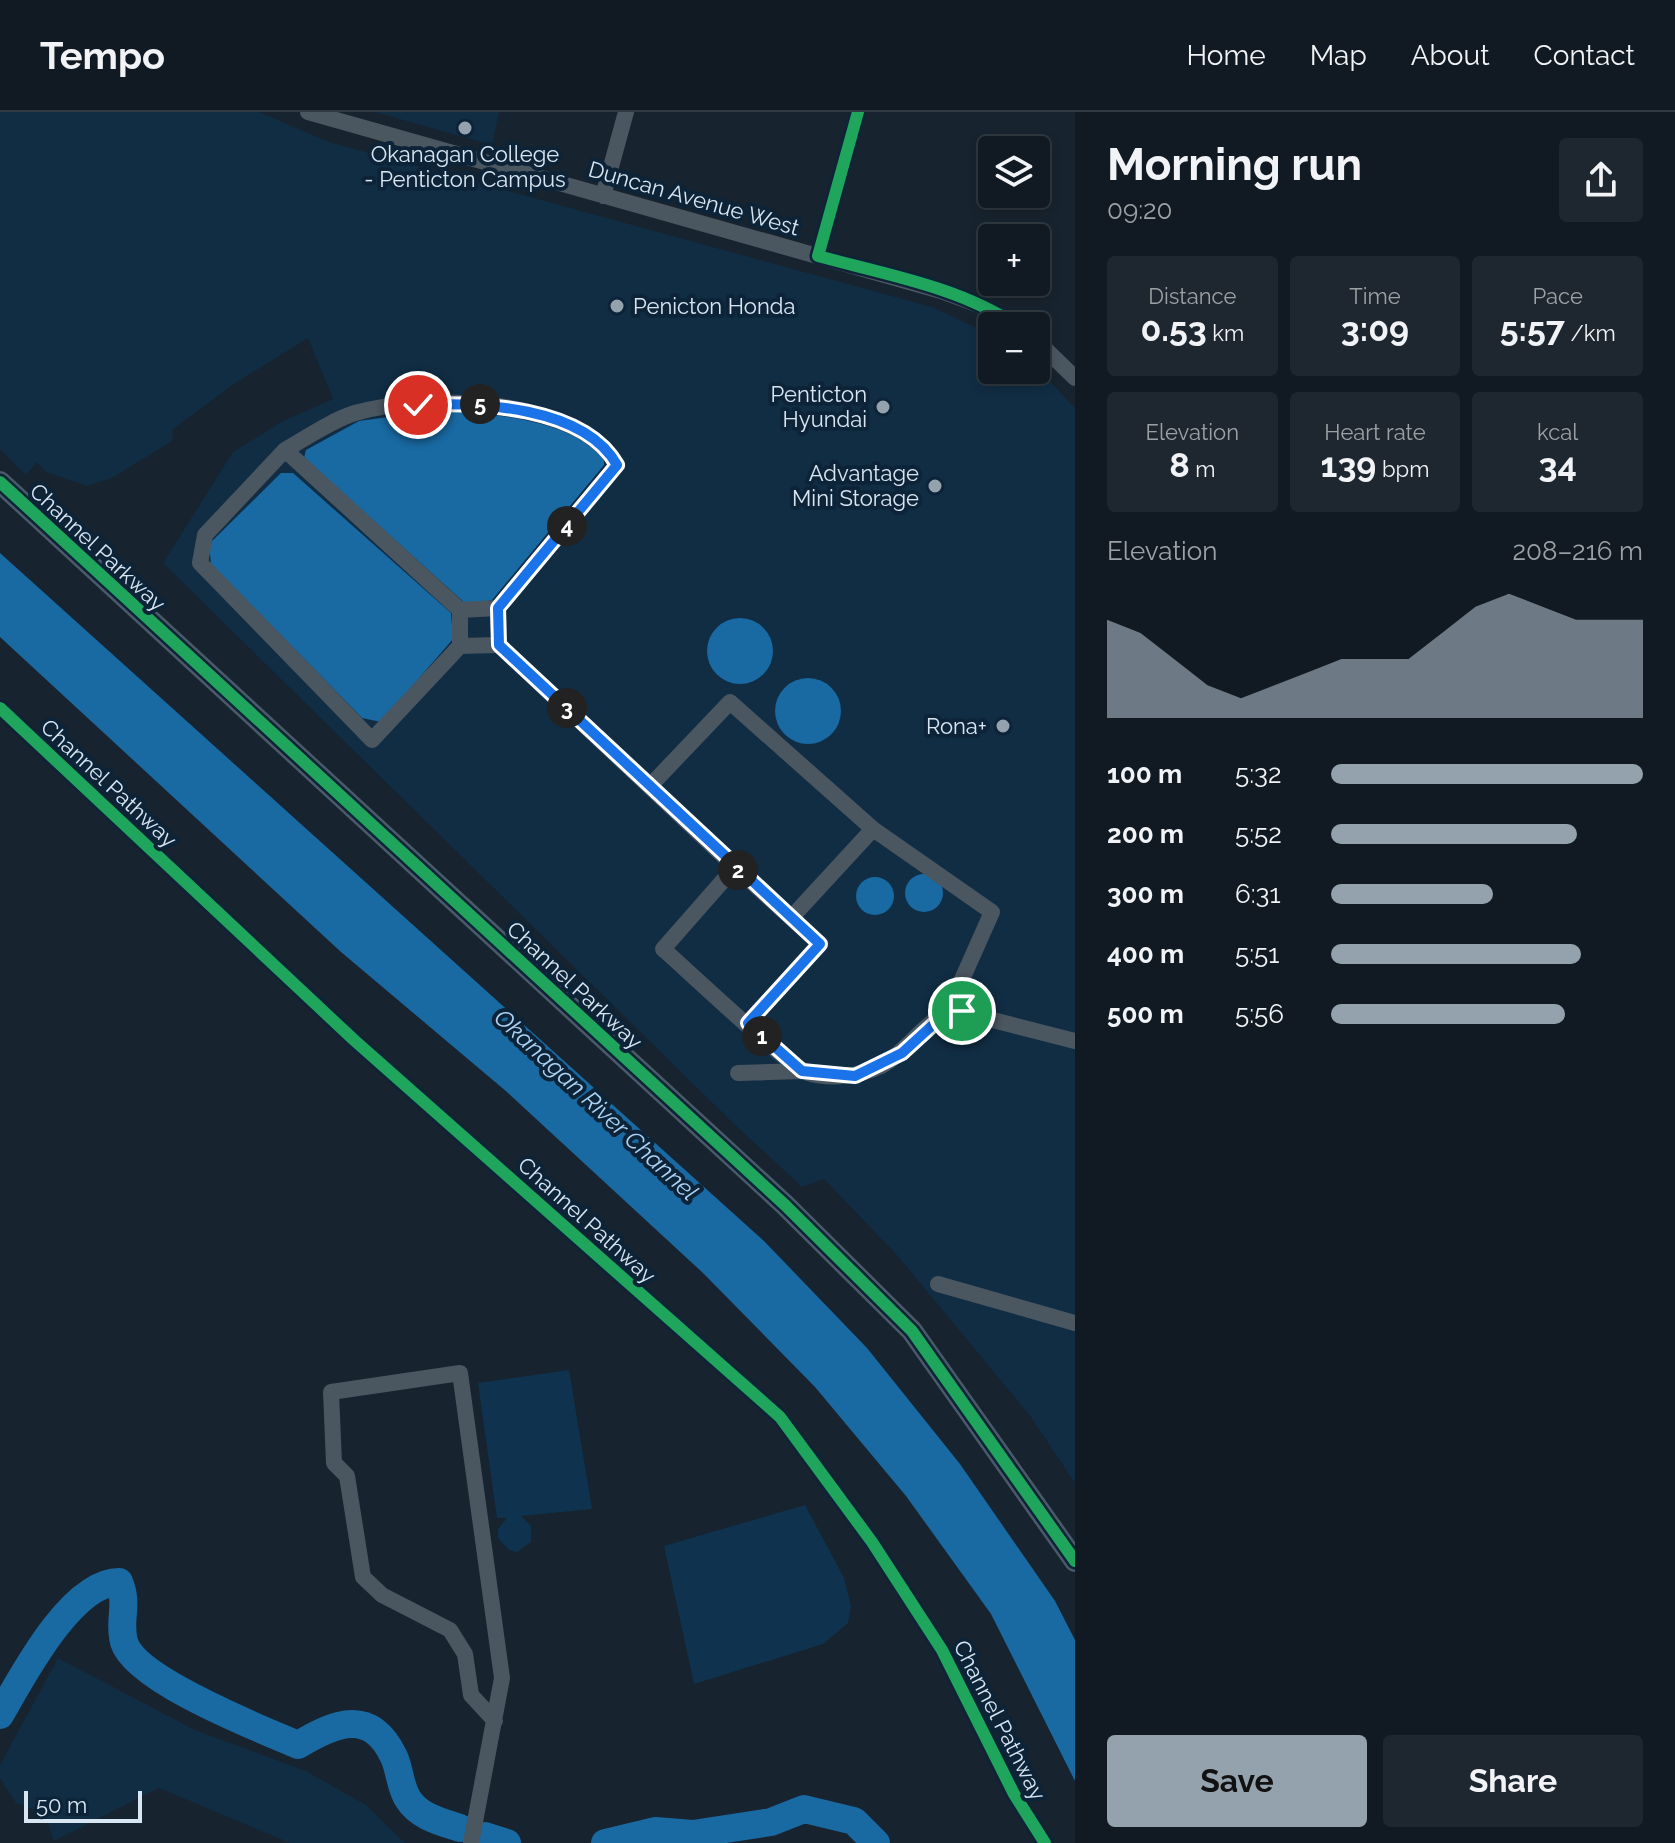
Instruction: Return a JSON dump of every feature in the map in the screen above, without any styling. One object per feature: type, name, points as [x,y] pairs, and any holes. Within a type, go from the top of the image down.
[{"type":"highway","name":"Channel Parkway","points":[[0,482],[785,1205],[912,1331],[1075,1561]]},
{"type":"street","name":"Duncan Avenue West","points":[[308,112],[941,291],[992,312]]},
{"type":"street","points":[[603,196],[626,112]]},
{"type":"street","points":[[818,256],[858,112]]},
{"type":"street","points":[[1050,354],[1075,378]]},
{"type":"street","points":[[460,610],[460,646],[372,740],[200,563],[205,535],[285,450],[354,413],[469,402],[563,422],[607,447],[617,465],[498,608],[499,645]]},
{"type":"street","points":[[285,450],[460,610],[498,608]]},
{"type":"street","points":[[460,646],[499,645],[820,944],[748,1023]]},
{"type":"street","points":[[650,786],[730,702],[873,829],[992,912],[948,1011],[902,1053],[855,1076],[802,1071],[738,1073]]},
{"type":"street","points":[[791,918],[873,829]]},
{"type":"street","points":[[735,867],[663,949],[802,1071]]},
{"type":"street","points":[[948,1011],[962,1011],[1075,1041]]},
{"type":"street","points":[[938,1284],[1075,1323]]},
{"type":"street","points":[[471,1843],[495,1721],[502,1678],[460,1373],[331,1392],[334,1463],[347,1476],[363,1577],[382,1595],[450,1630],[465,1654],[471,1695],[495,1721]]},
{"type":"shaded area","points":[[0,112],[259,112],[329,142],[932,307],[978,328],[978,384],[1050,382],[1075,408],[1075,1483],[1031,1417],[897,1255],[824,1179],[802,1187],[732,1122],[163,563],[233,452],[283,421],[333,399],[308,338],[234,384],[173,429],[172,441],[112,478],[87,486],[46,472],[37,462],[26,475],[0,449]]},
{"type":"shaded area","name":"Okanagan College - Penticton Campus","points":[[375,112],[499,112],[492,145]]},
{"type":"shaded area","points":[[569,1370],[592,1509],[521,1516],[531,1526],[531,1542],[517,1552],[509,1550],[498,1538],[498,1529],[507,1518],[497,1518],[478,1383]]},
{"type":"shaded area","points":[[805,1505],[844,1578],[851,1606],[848,1623],[823,1644],[694,1684],[664,1546]]},
{"type":"shaded area","points":[[58,1658],[195,1730],[306,1771],[366,1805],[405,1843],[290,1843],[159,1788],[54,1841],[45,1814],[16,1803],[0,1778],[0,1765]]},
{"type":"water","points":[[440,410],[527,420],[548,426],[568,433],[604,457],[604,465],[492,600],[467,605],[304,458],[306,450],[359,421]]},
{"type":"water","points":[[281,473],[293,473],[451,613],[453,639],[381,722],[362,718],[211,564],[209,544]]},
{"type":"water","name":"Okanagan River Channel","points":[[0,553],[764,1241],[867,1348],[960,1464],[1055,1601],[1075,1640],[1075,1781],[991,1614],[906,1496],[815,1387],[703,1273],[507,1092],[341,952],[0,637]]},
{"type":"water","points":[[740,618],[753,621],[763,628],[770,638],[773,651],[770,664],[763,674],[753,681],[740,684],[727,681],[717,674],[710,664],[707,651],[710,638],[717,628],[727,621]]},
{"type":"water","points":[[808,678],[821,681],[831,688],[838,698],[841,711],[838,724],[831,734],[821,741],[808,744],[795,741],[785,734],[778,724],[775,711],[778,698],[785,688],[795,681]]},
{"type":"water","points":[[924,874],[938,879],[943,893],[938,907],[924,912],[910,907],[905,893],[910,879]]},
{"type":"water","points":[[875,877],[889,882],[894,896],[889,910],[875,915],[861,910],[856,896],[861,882]]},
{"type":"waterway","points":[[0,1715],[35,1656],[66,1614],[83,1597],[101,1586],[119,1582],[123,1598],[124,1642],[133,1657],[151,1672],[201,1702],[298,1745],[339,1726],[352,1724],[375,1731],[394,1757],[405,1794],[413,1805],[431,1818],[460,1828]]},
{"type":"waterway","points":[[605,1843],[655,1831],[693,1834],[771,1822],[804,1809],[854,1821],[876,1843]]},
{"type":"waterway","points":[[485,1836],[507,1843]]},
{"type":"cycle path","points":[[858,112],[818,256],[947,291],[993,312]]},
{"type":"cycle path","points":[[0,482],[785,1205],[912,1331],[1075,1561]]},
{"type":"cycle path","name":"Channel Pathway","points":[[0,708],[354,1040],[780,1417],[872,1542],[942,1650],[1014,1794],[1045,1843]]},
{"type":"place","name":"Okanagan College - Penticton Campus","points":[[465,128]]},
{"type":"place","name":"Penicton Honda","points":[[617,306]]},
{"type":"place","name":"Penticton Hyundai","points":[[883,407]]},
{"type":"place","name":"Advantage Mini Storage","points":[[935,486]]},
{"type":"place","name":"Rona+","points":[[1003,726]]},
{"type":"route","points":[[418,405],[469,402],[563,422],[607,447],[617,465],[498,608],[499,645],[820,944],[748,1023],[802,1071],[829,1076],[855,1076],[902,1053],[948,1011],[962,1011]]}]
